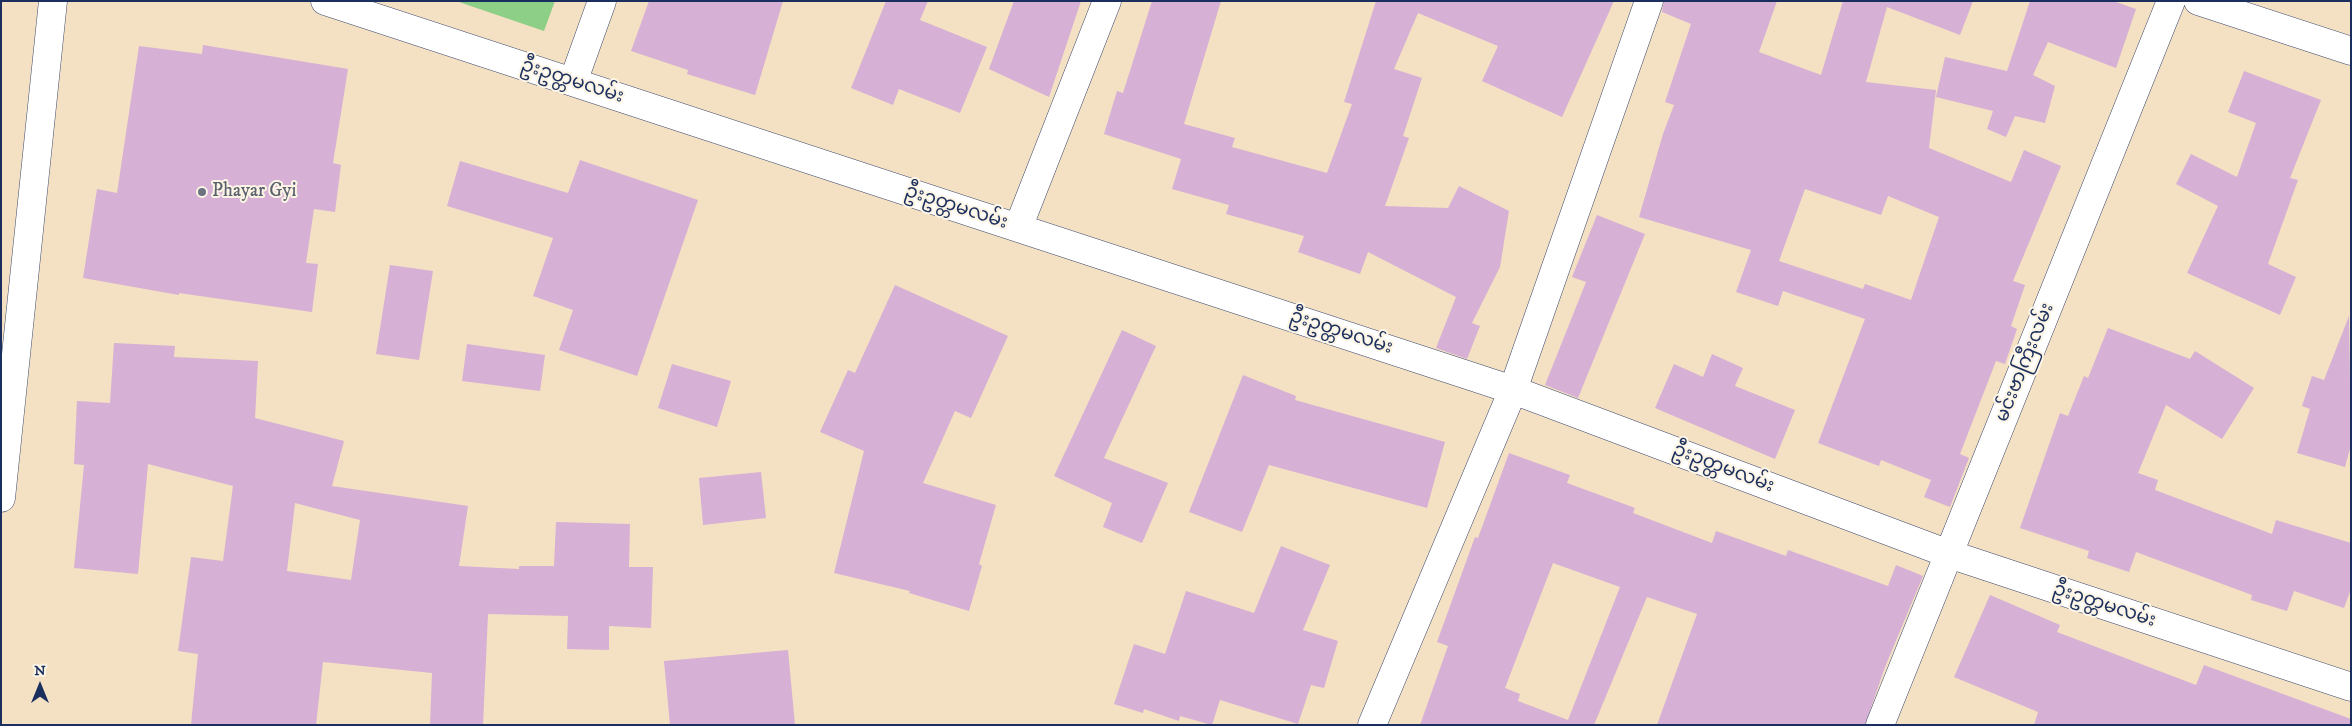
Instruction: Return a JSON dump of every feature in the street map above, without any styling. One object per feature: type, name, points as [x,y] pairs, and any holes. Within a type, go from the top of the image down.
[{"type":"street","points":[[1,498],[52,1]]},
{"type":"street","name":"ဦးဥတ္တမလမ်း","points":[[325,1],[1513,390],[1949,554],[2351,687]]},
{"type":"street","points":[[573,82],[602,1]]},
{"type":"street","points":[[1018,228],[1108,1]]},
{"type":"street","points":[[1372,725],[1513,390],[1649,1]]},
{"type":"street","name":"မင်းဗာကြီးလမ်း","points":[[1880,725],[2171,1]]},
{"type":"street","points":[[2198,1],[2351,51]]},
{"type":"green space","points":[[456,1],[555,1],[544,31]]},
{"type":"building","points":[[649,1],[783,1],[755,95],[687,74],[688,70],[631,51]]},
{"type":"building","points":[[886,1],[928,1],[920,20],[987,47],[960,113],[899,89],[893,105],[851,88]]},
{"type":"building","points":[[1014,1],[1081,1],[1049,97],[989,69]]},
{"type":"building","points":[[1152,1],[1221,1],[1184,124],[1235,138],[1232,147],[1327,173],[1352,104],[1344,102],[1376,1],[1614,1],[1562,117],[1482,81],[1498,46],[1418,13],[1394,69],[1422,78],[1403,136],[1409,138],[1385,206],[1448,208],[1459,186],[1509,211],[1500,267],[1472,323],[1480,326],[1467,359],[1436,348],[1456,297],[1368,252],[1360,274],[1298,252],[1304,236],[1226,214],[1229,205],[1172,189],[1181,159],[1104,134],[1117,91],[1123,93]]},
{"type":"building","points":[[1664,1],[1777,1],[1759,52],[1821,75],[1843,1],[1973,1],[1960,35],[1887,7],[1866,82],[1936,90],[1929,148],[2011,182],[2024,150],[2061,166],[2013,281],[2025,285],[2011,326],[2017,329],[2005,364],[1996,361],[1960,454],[1969,458],[1950,507],[1924,497],[1931,480],[1881,460],[1879,466],[1818,443],[1865,319],[1783,291],[1778,306],[1736,292],[1751,250],[1639,217],[1663,134],[1674,105],[1665,102],[1691,24],[1662,12]],"holes":[[[1805,189],[1881,215],[1888,196],[1939,217],[1911,300],[1865,284],[1863,289],[1779,261]]]},
{"type":"building","points":[[2030,1],[2113,1],[2136,9],[2116,68],[2048,42],[2033,75],[2055,86],[2045,123],[2015,116],[2006,137],[1987,129],[1993,111],[1936,97],[1945,57],[2007,71]]},
{"type":"building","points":[[203,45],[348,69],[333,163],[341,165],[335,212],[314,209],[306,263],[318,264],[312,312],[179,293],[179,295],[83,278],[97,189],[117,193],[139,46],[202,54]]},
{"type":"building","points":[[2244,71],[2321,100],[2290,178],[2298,180],[2268,264],[2296,277],[2280,315],[2187,273],[2218,206],[2176,184],[2191,154],[2237,177],[2256,123],[2228,112]]},
{"type":"building","points":[[580,160],[698,200],[637,376],[559,350],[573,310],[533,296],[553,238],[447,206],[460,161],[568,193]]},
{"type":"building","points":[[1597,215],[1645,234],[1578,398],[1545,385],[1586,282],[1572,277]]},
{"type":"building","points":[[390,265],[433,271],[419,360],[376,354]]},
{"type":"building","points":[[895,285],[1008,336],[971,418],[955,411],[923,483],[996,505],[979,564],[982,566],[969,611],[909,593],[910,591],[834,573],[864,451],[820,432],[848,370],[855,373]]},
{"type":"building","points":[[2349,316],[2351,445],[2345,467],[2297,453],[2310,409],[2302,406],[2312,376],[2324,380]]},
{"type":"building","points":[[2108,328],[2190,359],[2195,351],[2254,388],[2222,439],[2166,405],[2138,473],[2158,480],[2155,490],[2272,534],[2276,520],[2351,543],[2351,589],[2344,608],[2294,591],[2287,611],[2251,600],[2252,595],[2136,552],[2129,572],[2087,558],[2089,551],[2020,528],[2060,413],[2068,416],[2084,376],[2088,378]]},
{"type":"building","points":[[1122,330],[1156,346],[1104,458],[1168,483],[1142,543],[1103,527],[1112,503],[1054,476]]},
{"type":"building","points":[[114,343],[175,346],[174,357],[258,361],[255,418],[344,441],[332,486],[468,506],[459,566],[519,569],[519,566],[554,566],[556,522],[630,524],[629,567],[653,567],[651,628],[609,626],[609,650],[567,649],[568,616],[488,614],[483,725],[430,725],[432,673],[323,662],[316,725],[191,725],[198,654],[178,651],[191,557],[223,561],[233,486],[148,464],[138,574],[74,568],[84,465],[74,464],[77,401],[110,403]],"holes":[[[295,503],[360,520],[351,580],[287,571]]]},
{"type":"building","points":[[467,344],[545,355],[540,391],[462,381]]},
{"type":"building","points":[[1712,354],[1743,368],[1735,386],[1795,410],[1775,459],[1655,408],[1674,364],[1703,377]]},
{"type":"building","points":[[672,364],[731,381],[717,427],[658,408]]},
{"type":"building","points":[[1243,375],[1296,396],[1295,400],[1445,442],[1427,508],[1269,465],[1242,532],[1189,512]]},
{"type":"building","points":[[1509,453],[1570,475],[1567,483],[1635,508],[1633,513],[1712,543],[1716,531],[1786,556],[1788,550],[1888,586],[1896,565],[1923,576],[1885,667],[1865,725],[1657,725],[1697,614],[1647,597],[1594,725],[1420,725],[1448,646],[1437,642],[1475,537],[1478,538]],"holes":[[[1553,563],[1620,587],[1568,720],[1518,701],[1520,694],[1505,688]]]},
{"type":"building","points":[[761,472],[766,518],[703,525],[699,478]]},
{"type":"building","points":[[1281,546],[1330,565],[1303,630],[1338,641],[1324,688],[1311,685],[1298,724],[1220,700],[1212,725],[1180,716],[1179,721],[1144,709],[1143,713],[1114,704],[1134,644],[1165,654],[1186,591],[1254,613]]},
{"type":"building","points":[[1990,595],[2060,625],[2057,632],[2196,685],[2204,665],[2351,719],[2351,725],[2034,725],[2038,712],[1954,677]]},
{"type":"building","points":[[788,650],[795,725],[670,725],[664,661]]},
{"type":"place","name":"Phayar Gyi","points":[[202,192]]}]
